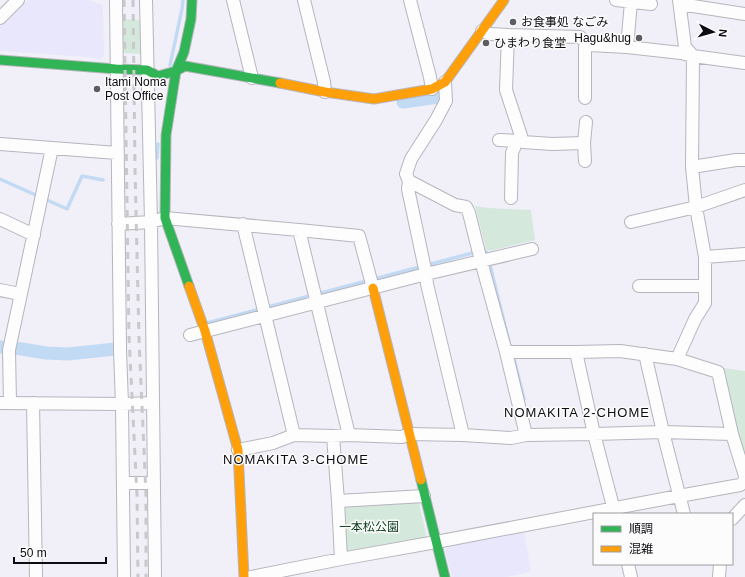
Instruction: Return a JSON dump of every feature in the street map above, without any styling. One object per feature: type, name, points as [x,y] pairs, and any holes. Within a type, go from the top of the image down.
[{"type":"street","points":[[0,18],[18,0]]},
{"type":"street","points":[[116,0],[124,577]]},
{"type":"street","points":[[146,0],[151,222],[155,577]]},
{"type":"street","points":[[192,0],[191,19],[184,52],[174,72],[166,135],[165,218],[206,331],[238,450],[244,577]]},
{"type":"street","points":[[233,0],[252,78]]},
{"type":"street","points":[[304,0],[324,82],[325,92]]},
{"type":"street","points":[[410,0],[432,89]]},
{"type":"street","points":[[0,60],[147,70],[158,76],[174,72],[185,66],[325,92],[374,99],[432,89],[446,82],[504,0]]},
{"type":"street","points":[[616,0],[651,4]]},
{"type":"street","points":[[627,47],[631,2]]},
{"type":"street","points":[[677,359],[695,320],[705,303],[705,257],[696,207],[692,166],[693,56],[685,47],[679,2],[745,14]]},
{"type":"street","points":[[482,31],[490,34],[580,38],[589,45],[627,47],[681,53],[745,63]]},
{"type":"street","points":[[508,35],[506,90],[520,140]]},
{"type":"street","points":[[585,41],[585,98]]},
{"type":"street","points":[[446,82],[446,101],[412,159],[406,174],[409,181],[408,190],[427,284],[463,435]]},
{"type":"street","points":[[585,161],[584,143],[586,122]]},
{"type":"street","points":[[499,140],[520,140],[523,142],[552,144],[584,143]]},
{"type":"street","points":[[511,198],[512,153],[516,143],[520,140]]},
{"type":"street","points":[[0,144],[117,153]]},
{"type":"street","points":[[52,148],[9,350],[5,403],[122,404],[153,402]]},
{"type":"street","points":[[692,166],[745,160]]},
{"type":"street","points":[[409,181],[455,205],[466,207],[469,213],[506,352],[526,435]]},
{"type":"street","points":[[631,222],[696,207],[745,190]]},
{"type":"street","points":[[118,224],[151,222],[165,218],[359,236],[445,577]]},
{"type":"street","points":[[0,219],[34,235]]},
{"type":"street","points":[[242,224],[294,435]]},
{"type":"street","points":[[299,230],[349,434]]},
{"type":"street","points":[[190,335],[426,274],[532,249]]},
{"type":"street","points":[[705,257],[745,254]]},
{"type":"street","points":[[639,286],[705,286]]},
{"type":"street","points":[[0,290],[20,294]]},
{"type":"street","points":[[506,352],[620,351],[677,359],[718,372],[732,434],[745,476]]},
{"type":"street","points":[[576,352],[594,434],[615,511]]},
{"type":"street","points":[[645,354],[684,513]]},
{"type":"street","points":[[33,403],[36,577]]},
{"type":"street","points":[[238,450],[273,443],[294,435],[334,436],[349,434],[402,437],[409,434],[511,438],[526,435],[663,432],[732,434]]},
{"type":"street","points":[[334,436],[341,559]]},
{"type":"street","points":[[603,513],[679,496],[740,485],[745,481]]},
{"type":"street","points":[[123,483],[154,483]]},
{"type":"street","points":[[338,501],[424,496]]},
{"type":"street","points":[[733,518],[744,507]]},
{"type":"street","points":[[251,577],[341,559],[593,515]]},
{"type":"street","points":[[628,565],[631,577]]},
{"type":"street","points":[[719,577],[720,565]]},
{"type":"shaded area","points":[[28,0],[88,0],[103,5],[104,56],[100,59],[0,51],[0,26]]},
{"type":"shaded area","points":[[524,531],[531,572],[506,577],[452,577],[445,550],[449,545]]},
{"type":"green space","points":[[122,19],[141,20],[141,54],[122,53]]},
{"type":"green space","points":[[475,206],[531,210],[535,240],[490,251],[486,249]]},
{"type":"green space","points":[[723,368],[745,371],[745,460]]},
{"type":"green space","name":"一本松公園","points":[[416,501],[419,503],[427,538],[349,554],[345,552],[343,507],[346,505]]},
{"type":"waterway","points":[[170,65],[183,0]]},
{"type":"waterway","points":[[403,102],[439,97]]},
{"type":"waterway","points":[[157,158],[158,144]]},
{"type":"waterway","points":[[0,179],[67,209],[82,176],[103,180]]},
{"type":"waterway","points":[[207,323],[484,250],[487,253],[511,350]]},
{"type":"waterway","points":[[0,347],[46,353],[68,354],[115,349]]},
{"type":"waterway","points":[[514,359],[524,399]]},
{"type":"railway","points":[[124,0],[129,337],[137,495],[138,577]]},
{"type":"railway","points":[[133,0],[139,339],[146,495],[146,577]]},
{"type":"traffic: fast","points":[[189,286],[165,218],[166,135],[176,71],[184,52],[191,19],[192,0]]},
{"type":"traffic: fast","points":[[0,60],[147,70],[158,76],[176,71],[185,66],[280,83]]},
{"type":"traffic: fast","points":[[421,480],[445,577]]},
{"type":"traffic: slow","points":[[280,83],[325,92],[374,99],[432,89],[445,82],[504,0]]},
{"type":"traffic: slow","points":[[189,286],[205,331],[238,450],[244,577]]},
{"type":"traffic: slow","points":[[373,288],[421,480]]},
{"type":"place","name":"お食事処 なごみ","points":[[513,22]]},
{"type":"place","name":"Hagu&hug","points":[[639,38]]},
{"type":"place","name":"ひまわり食堂","points":[[486,43]]},
{"type":"place","name":"Itami Noma Post Office","points":[[97,89]]},
{"type":"district","name":"NOMAKITA 2-CHOME","points":[[577,412]]},
{"type":"district","name":"NOMAKITA 3-CHOME","points":[[296,459]]}]
